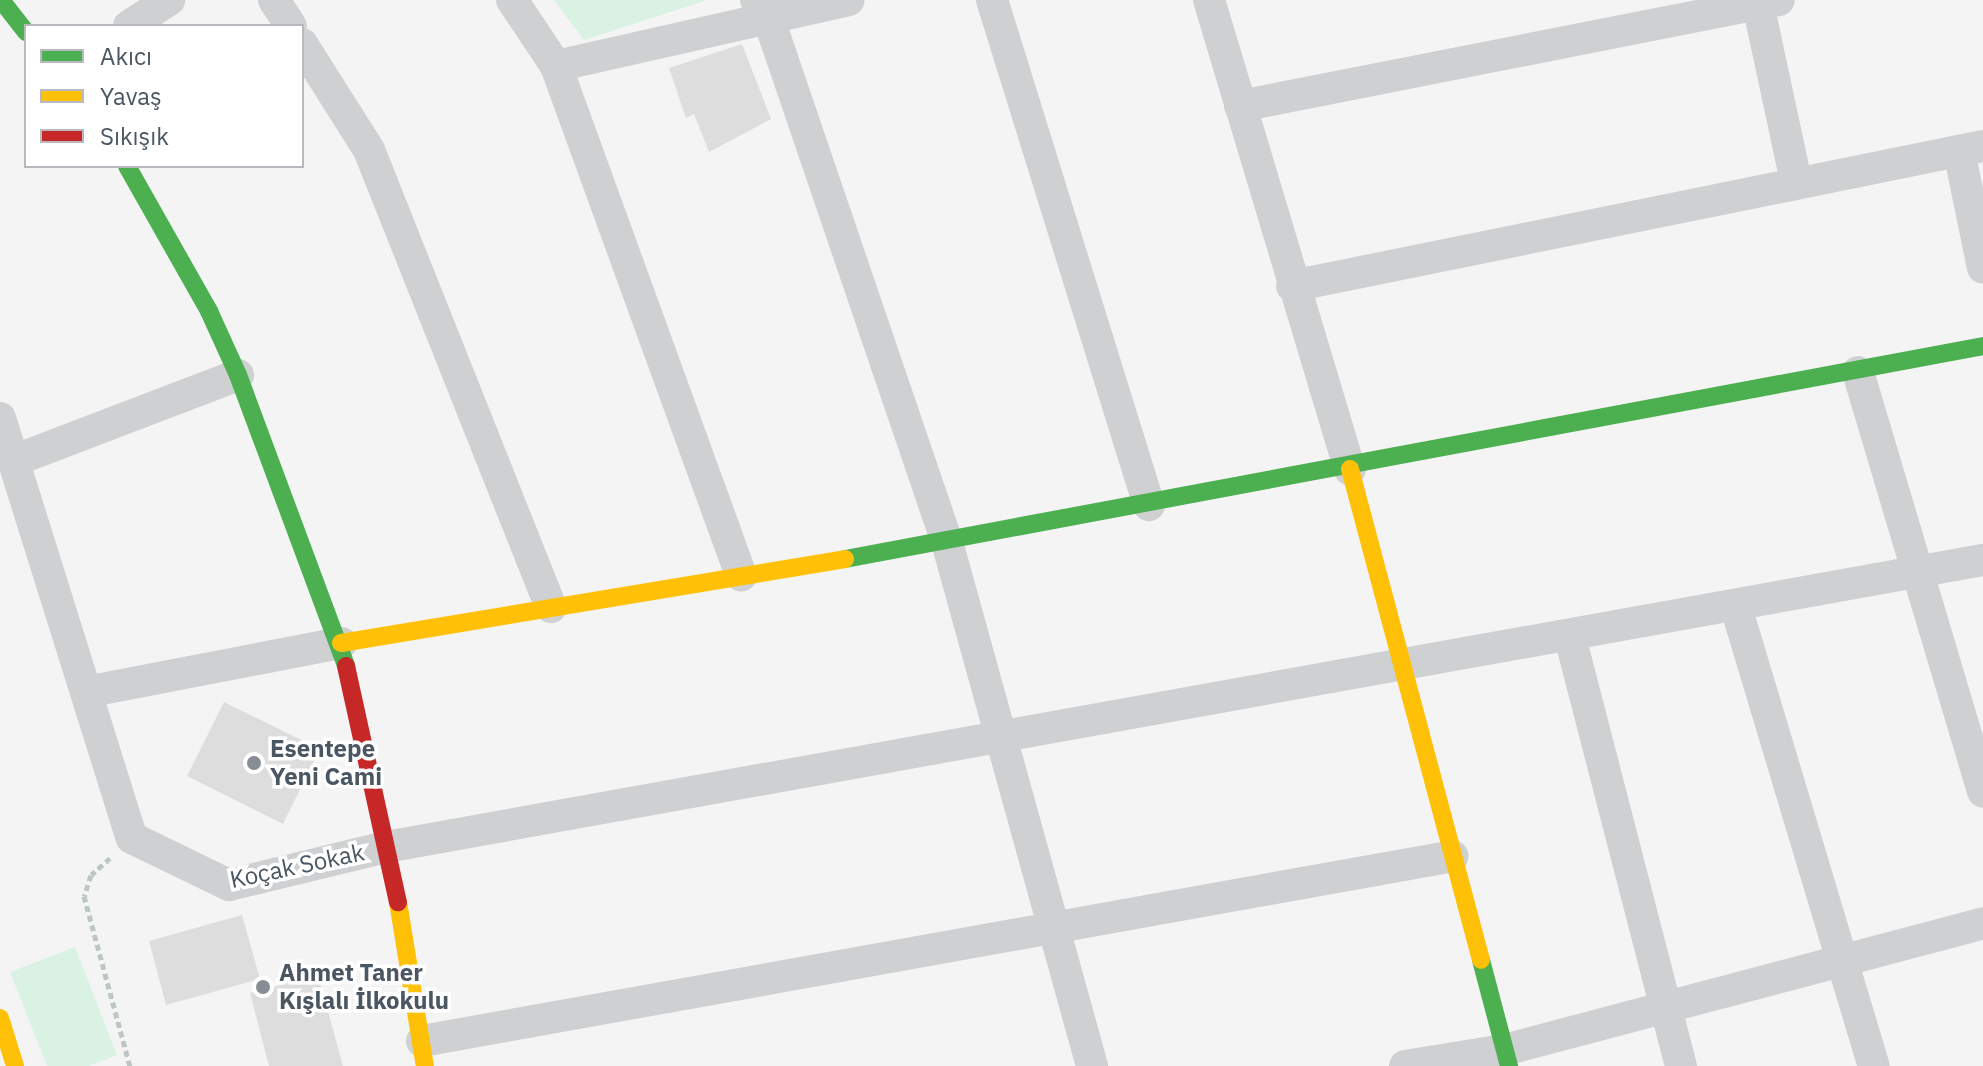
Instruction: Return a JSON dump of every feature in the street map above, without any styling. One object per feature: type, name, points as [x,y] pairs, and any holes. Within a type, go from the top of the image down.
[{"type":"street","points":[[1,0],[24,29]]},
{"type":"street","points":[[132,24],[169,0]]},
{"type":"street","points":[[274,0],[290,24]]},
{"type":"street","points":[[512,0],[556,66],[741,575]]},
{"type":"street","points":[[556,66],[762,10],[849,0]]},
{"type":"street","points":[[992,0],[1149,505]]},
{"type":"street","points":[[1209,0],[1292,286],[1350,469],[1507,1058]]},
{"type":"street","points":[[1240,106],[1769,2],[1796,182]]},
{"type":"street","points":[[762,10],[947,542],[1092,1066]]},
{"type":"street","points":[[304,47],[369,150],[551,607]]},
{"type":"street","points":[[1292,286],[1971,149],[1983,268]]},
{"type":"street","points":[[128,168],[209,311],[238,375],[341,643],[386,847],[424,1053],[1054,926],[1453,856]]},
{"type":"street","points":[[86,692],[341,643],[947,542],[1350,469],[1983,346]]},
{"type":"street","points":[[1858,372],[1983,792]]},
{"type":"street","points":[[13,461],[238,375]]},
{"type":"street","points":[[0,418],[132,838]]},
{"type":"street","name":"Koçak Sokak","points":[[132,838],[229,885],[386,847],[1916,575],[1983,560]]},
{"type":"street","points":[[1736,607],[1845,960],[1874,1066]]},
{"type":"street","points":[[1570,637],[1681,1066]]},
{"type":"street","points":[[1405,1066],[1507,1058],[1665,1007],[1983,923]]},
{"type":"street","points":[[0,1018],[15,1066]]},
{"type":"path","points":[[130,1066],[84,896],[91,875],[132,838]]},
{"type":"green space","points":[[554,0],[707,0],[584,40]]},
{"type":"green space","points":[[75,947],[117,1055],[89,1066],[47,1066],[10,972]]},
{"type":"building","points":[[742,44],[771,119],[709,152],[694,114],[686,118],[669,68]]},
{"type":"building","name":"Esentepe Yeni Cami","points":[[224,702],[320,749],[283,824],[187,776]]},
{"type":"building","points":[[242,915],[260,979],[166,1005],[149,941]]},
{"type":"building","points":[[318,975],[343,1066],[269,1066],[250,993]]},
{"type":"traffic: fast","points":[[1,0],[24,29]]},
{"type":"traffic: fast","points":[[128,168],[209,311],[238,375],[346,666]]},
{"type":"traffic: fast","points":[[845,559],[1983,346]]},
{"type":"traffic: fast","points":[[1481,960],[1509,1066]]},
{"type":"traffic: slow","points":[[1350,469],[1481,960]]},
{"type":"traffic: slow","points":[[341,643],[845,559]]},
{"type":"traffic: slow","points":[[398,902],[425,1066]]},
{"type":"traffic: slow","points":[[0,1018],[15,1066]]},
{"type":"traffic: jam","points":[[346,666],[398,902]]},
{"type":"place","name":"Esentepe Yeni Cami","points":[[254,763]]},
{"type":"place","name":"Ahmet Taner Kışlalı İlkokulu","points":[[263,987]]}]
